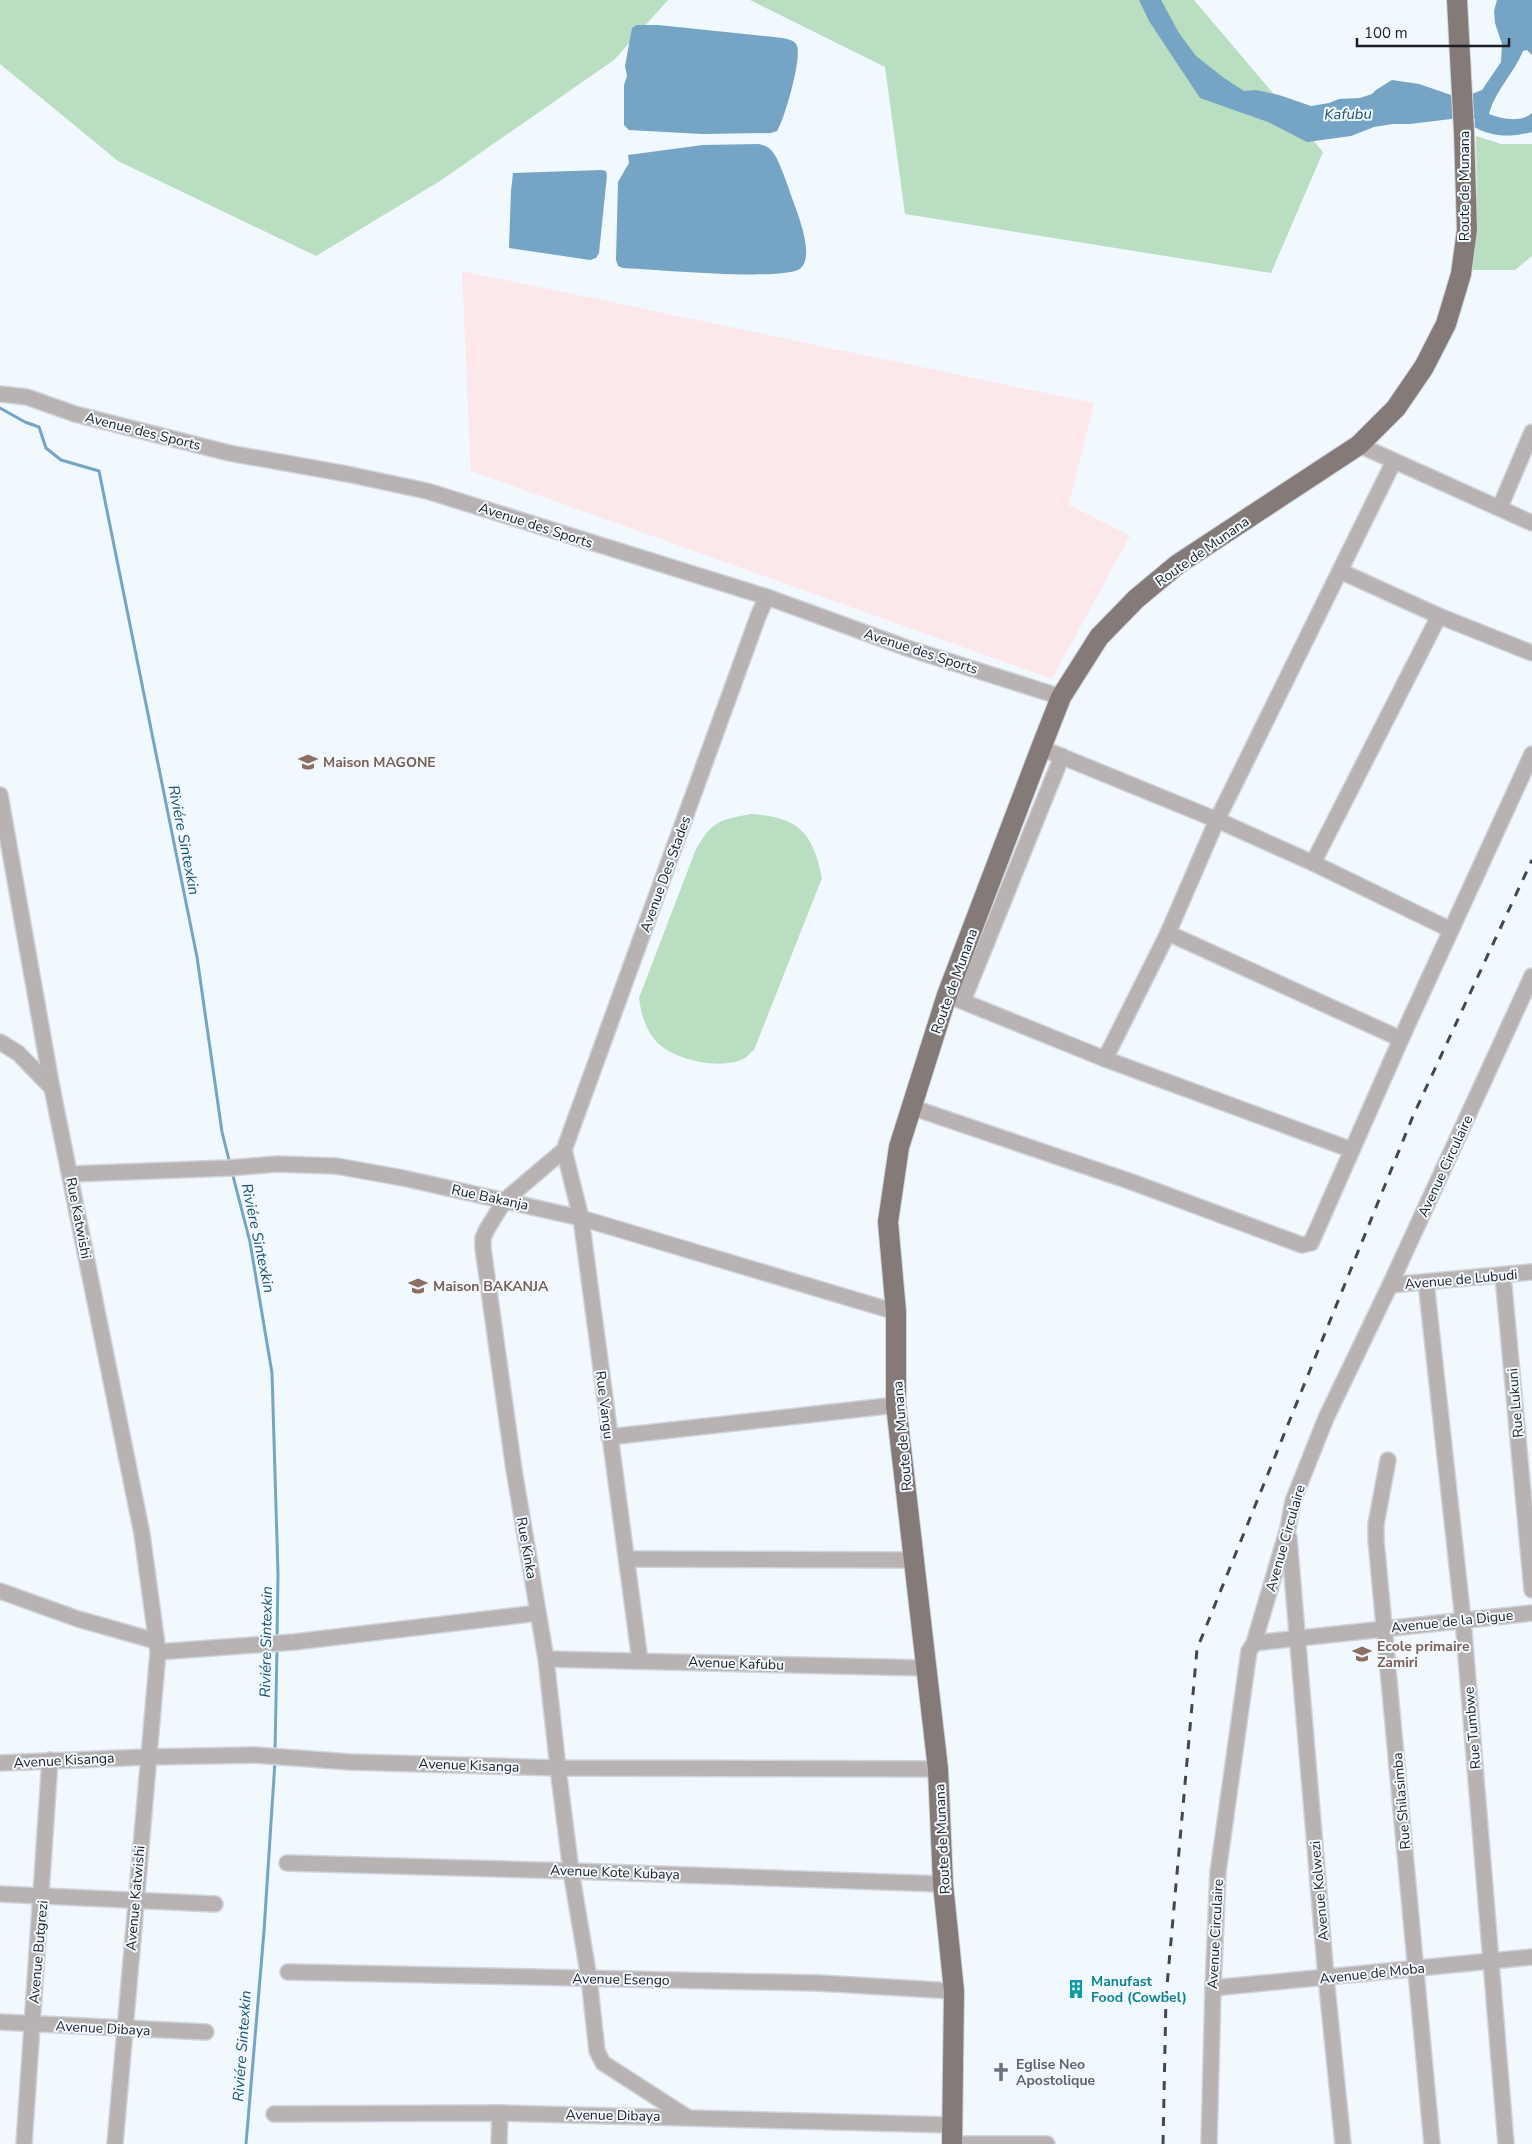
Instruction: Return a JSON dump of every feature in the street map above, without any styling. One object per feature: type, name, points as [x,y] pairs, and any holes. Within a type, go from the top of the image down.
[{"type":"main road","name":"Route de Munana","points":[[952,2134],[954,1991],[943,1884],[938,1769],[896,1405],[896,1312],[888,1222],[898,1156],[911,1107],[955,998],[1041,748],[1061,697],[1099,637],[1136,600],[1178,564],[1359,445],[1396,408],[1424,367],[1446,324],[1461,274],[1466,230],[1464,132],[1457,0]]},
{"type":"street","name":"Avenue des Sports","points":[[0,394],[27,397],[75,414],[229,453],[427,491],[767,598],[907,648],[1061,697]]},
{"type":"street","points":[[1500,507],[1532,432]]},
{"type":"street","points":[[1359,445],[1532,523]]},
{"type":"street","points":[[1106,1059],[1168,933],[1217,820],[1394,461]]},
{"type":"street","points":[[1340,571],[1439,616],[1532,654]]},
{"type":"street","name":"Avenue Des Stades","points":[[564,1150],[759,614],[767,598]]},
{"type":"street","points":[[1313,863],[1439,616]]},
{"type":"street","points":[[1041,748],[1217,820],[1313,863],[1451,930]]},
{"type":"street","points":[[911,1107],[1132,1182],[1302,1245],[1311,1243],[1401,1039],[1532,754]]},
{"type":"street","points":[[1062,756],[955,998],[1106,1059],[1352,1150]]},
{"type":"street","name":"Rue Katwishi","points":[[0,795],[52,1088],[71,1174],[142,1534],[157,1647]]},
{"type":"street","points":[[1168,933],[1401,1039]]},
{"type":"street","name":"Avenue Circulaire","points":[[1209,2144],[1218,1872],[1249,1650],[1254,1643],[1288,1528],[1293,1501],[1326,1418],[1390,1285],[1532,976]]},
{"type":"street","points":[[0,1042],[18,1053],[52,1088]]},
{"type":"street","name":"Rue Kinka","points":[[564,1150],[505,1200],[487,1229],[483,1238],[483,1248],[514,1470],[546,1660],[571,1871],[589,1978],[597,2051],[603,2063],[687,2117]]},
{"type":"street","name":"Rue Vangu","points":[[564,1150],[581,1218],[640,1661]]},
{"type":"street","name":"Rue Bakanja","points":[[71,1174],[228,1168],[277,1164],[336,1166],[505,1200],[581,1218],[896,1312]]},
{"type":"street","name":"Avenue de Lubudi","points":[[1390,1285],[1532,1272]]},
{"type":"street","name":"Rue Lukuni","points":[[1503,1276],[1532,1590]]},
{"type":"street","name":"Rue Tumbwe","points":[[1426,1282],[1463,1620],[1506,2144]]},
{"type":"street","points":[[609,1437],[896,1405]]},
{"type":"street","name":"Rue Shilasimba","points":[[1388,1460],[1376,1524],[1432,2144]]},
{"type":"street","name":"Avenue Kolwezi","points":[[1288,1528],[1326,1977],[1343,2144]]},
{"type":"street","points":[[627,1559],[914,1560]]},
{"type":"street","points":[[0,1591],[157,1647],[294,1642],[538,1613]]},
{"type":"street","name":"Avenue de la Digue","points":[[1254,1643],[1532,1613]]},
{"type":"street","name":"Avenue Katwishi","points":[[114,2144],[157,1647]]},
{"type":"street","name":"Avenue Kafubu","points":[[546,1660],[925,1668]]},
{"type":"street","name":"Avenue Kisanga","points":[[0,1763],[255,1755],[350,1762],[558,1768],[938,1769]]},
{"type":"street","name":"Avenue Butgrezi","points":[[24,2144],[43,1897],[50,1760]]},
{"type":"street","name":"Avenue Kote Kubaya","points":[[287,1864],[571,1871],[943,1884]]},
{"type":"street","points":[[0,1894],[215,1904]]},
{"type":"street","name":"Avenue de Moba","points":[[1213,1988],[1532,1957]]},
{"type":"street","name":"Avenue Esengo","points":[[288,1972],[818,1983],[954,1991]]},
{"type":"street","name":"Avenue Dibaya","points":[[0,2022],[206,2032]]},
{"type":"street","points":[[499,2144],[500,2113]]},
{"type":"street","name":"Avenue Dibaya","points":[[274,2114],[500,2113],[687,2117],[952,2134]]},
{"type":"street","points":[[962,2144],[1047,2144]]},
{"type":"shaded area","points":[[462,271],[1094,403],[1069,505],[1130,536],[1052,679],[471,471]]},
{"type":"green space","points":[[0,0],[668,0],[614,60],[440,181],[316,256],[118,161],[0,64]]},
{"type":"green space","points":[[750,0],[1194,0],[1323,152],[1271,273],[905,214],[885,67]]},
{"type":"green space","points":[[1476,136],[1501,144],[1532,144],[1532,256],[1515,270],[1471,270],[1477,200]]},
{"type":"green space","points":[[751,814],[781,819],[792,823],[801,830],[814,849],[822,878],[754,1050],[745,1058],[735,1062],[711,1063],[685,1058],[663,1047],[655,1040],[644,1020],[639,998],[696,849],[702,839],[718,823]]},
{"type":"water","name":"Kafubu","points":[[1139,0],[1161,0],[1179,33],[1196,56],[1244,91],[1256,90],[1279,95],[1311,106],[1339,99],[1360,98],[1372,94],[1392,80],[1419,84],[1454,96],[1469,95],[1482,90],[1501,62],[1502,44],[1495,23],[1494,11],[1497,0],[1532,0],[1532,55],[1527,50],[1523,51],[1489,114],[1505,119],[1517,119],[1532,113],[1532,132],[1510,136],[1496,135],[1474,127],[1475,119],[1451,119],[1374,127],[1351,136],[1307,142],[1268,122],[1200,98],[1149,21]]},
{"type":"water","points":[[637,25],[658,25],[774,37],[794,42],[798,50],[795,73],[788,101],[777,131],[771,133],[702,134],[629,130],[624,125],[624,85],[627,76],[625,66],[632,28]]},
{"type":"water","points":[[759,144],[768,147],[773,152],[799,218],[806,246],[805,262],[801,268],[790,272],[746,274],[623,268],[618,266],[616,260],[618,182],[629,163],[628,155],[703,145]]},
{"type":"water","points":[[606,171],[607,175],[599,253],[596,258],[590,260],[509,248],[513,173]]},
{"type":"waterway","name":"Riviére Sintexkin","points":[[0,408],[25,422],[39,427],[46,448],[61,460],[99,471],[197,957],[222,1132],[230,1164]]},
{"type":"waterway","name":"Riviére Sintexkin","points":[[232,1172],[250,1242],[272,1373],[278,1574],[277,1640]]},
{"type":"waterway","name":"Riviére Sintexkin","points":[[275,1752],[277,1648]]},
{"type":"waterway","name":"Riviére Sintexkin","points":[[246,2144],[264,1931],[275,1761]]},
{"type":"railway","points":[[1163,2144],[1166,1997],[1197,1649],[1413,1116],[1532,860]]},
{"type":"place","name":"Maison MAGONE","points":[[308,762]]},
{"type":"place","name":"Maison BAKANJA","points":[[418,1286]]},
{"type":"place","name":"Ecole primaire Zamiri","points":[[1362,1654]]},
{"type":"place","name":"Manufast Food (Cowbel)","points":[[1076,1989]]},
{"type":"place","name":"Eglise Neo Apostolique","points":[[1001,2072]]}]
